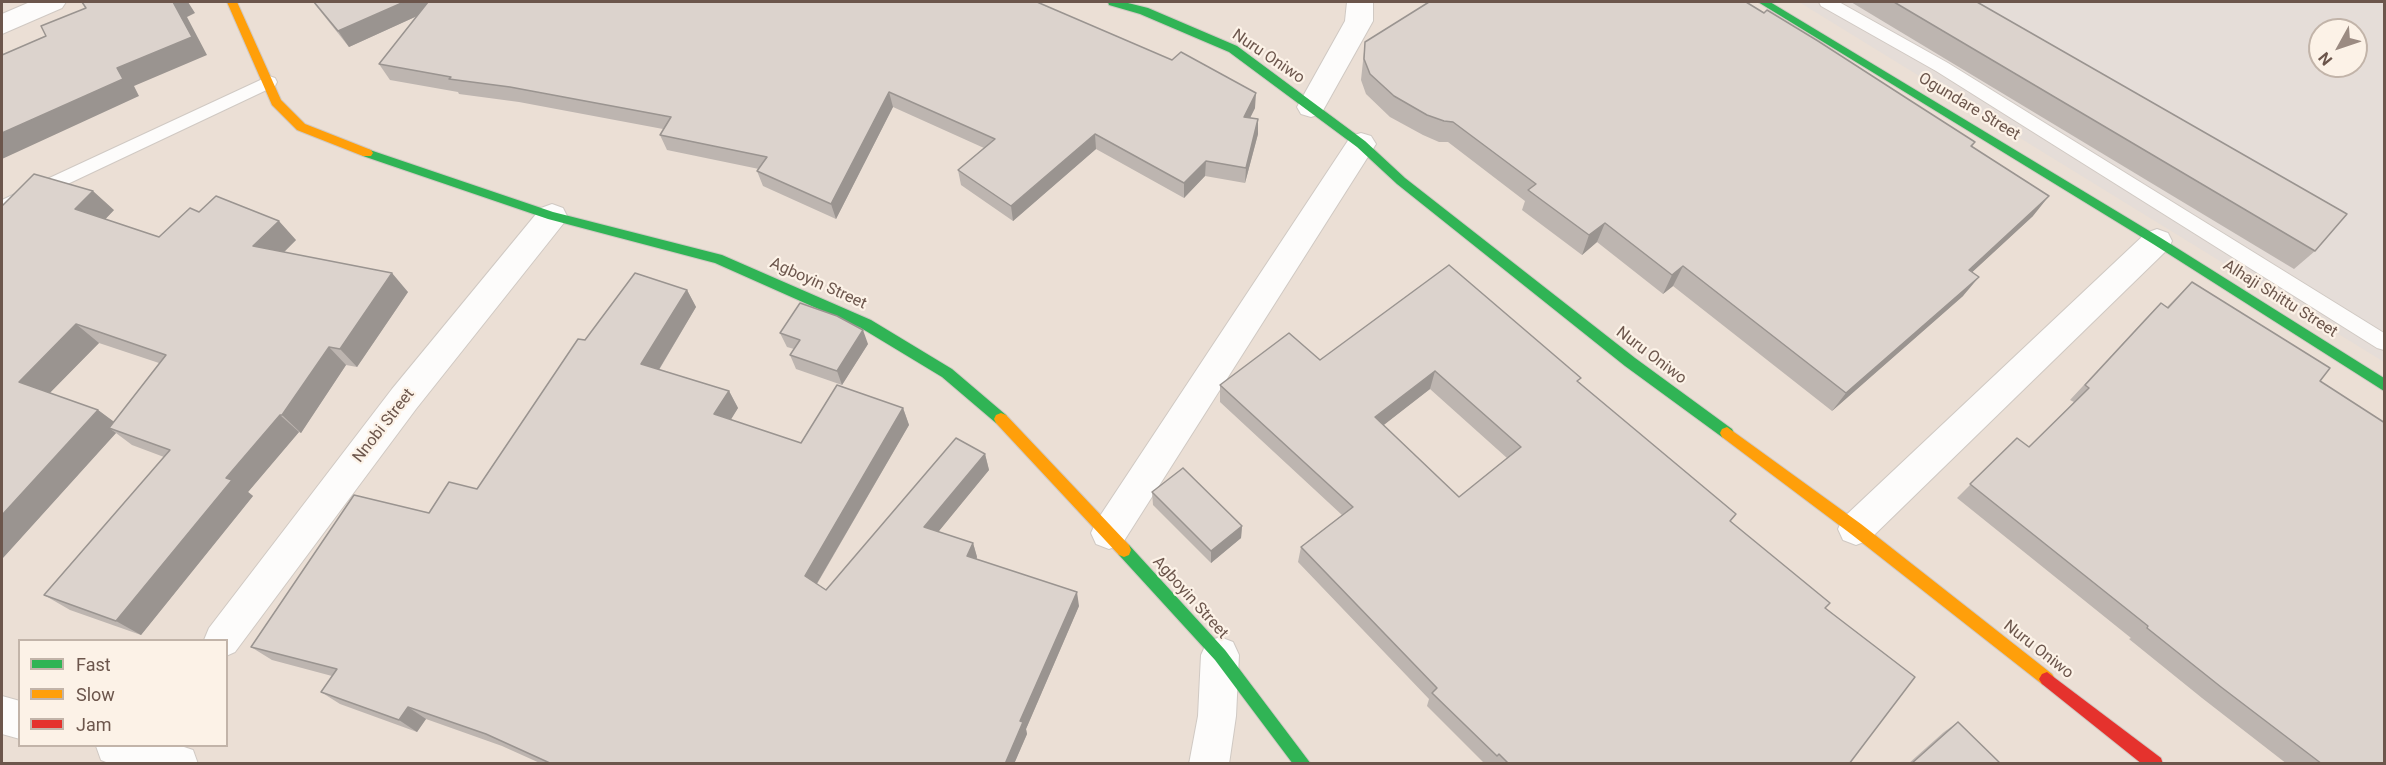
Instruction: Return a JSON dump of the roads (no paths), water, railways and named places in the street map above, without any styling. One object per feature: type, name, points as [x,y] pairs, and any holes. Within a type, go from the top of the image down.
[{"type":"street","points":[[2,25],[53,2]]},
{"type":"street","name":"Agboyin Street","points":[[232,2],[276,102],[301,127],[338,143],[552,216],[718,259],[866,324],[947,373],[1008,425],[1109,533],[1220,655],[1303,764]]},
{"type":"street","name":"Nuru Oniwo","points":[[1113,2],[1144,11],[1233,49],[1361,144],[1401,181],[1630,362],[1856,529],[2155,764]]},
{"type":"street","points":[[1311,107],[1359,21],[1360,2]]},
{"type":"street","name":"Ogundare Street","points":[[1763,2],[2157,241]]},
{"type":"street","points":[[1109,533],[1361,144]]},
{"type":"street","name":"Nnobi Street","points":[[223,639],[404,399],[552,216]]},
{"type":"street","points":[[1856,529],[2157,241]]},
{"type":"street","name":"Alhaji Shittu Street","points":[[2157,241],[2385,385]]},
{"type":"street","points":[[1209,764],[1217,716],[1220,655]]},
{"type":"street","points":[[2,715],[18,719]]},
{"type":"street","points":[[133,752],[179,764]]},
{"type":"lane","points":[[1827,2],[1942,67],[2385,342]]},
{"type":"lane","points":[[2,208],[268,82]]}]
